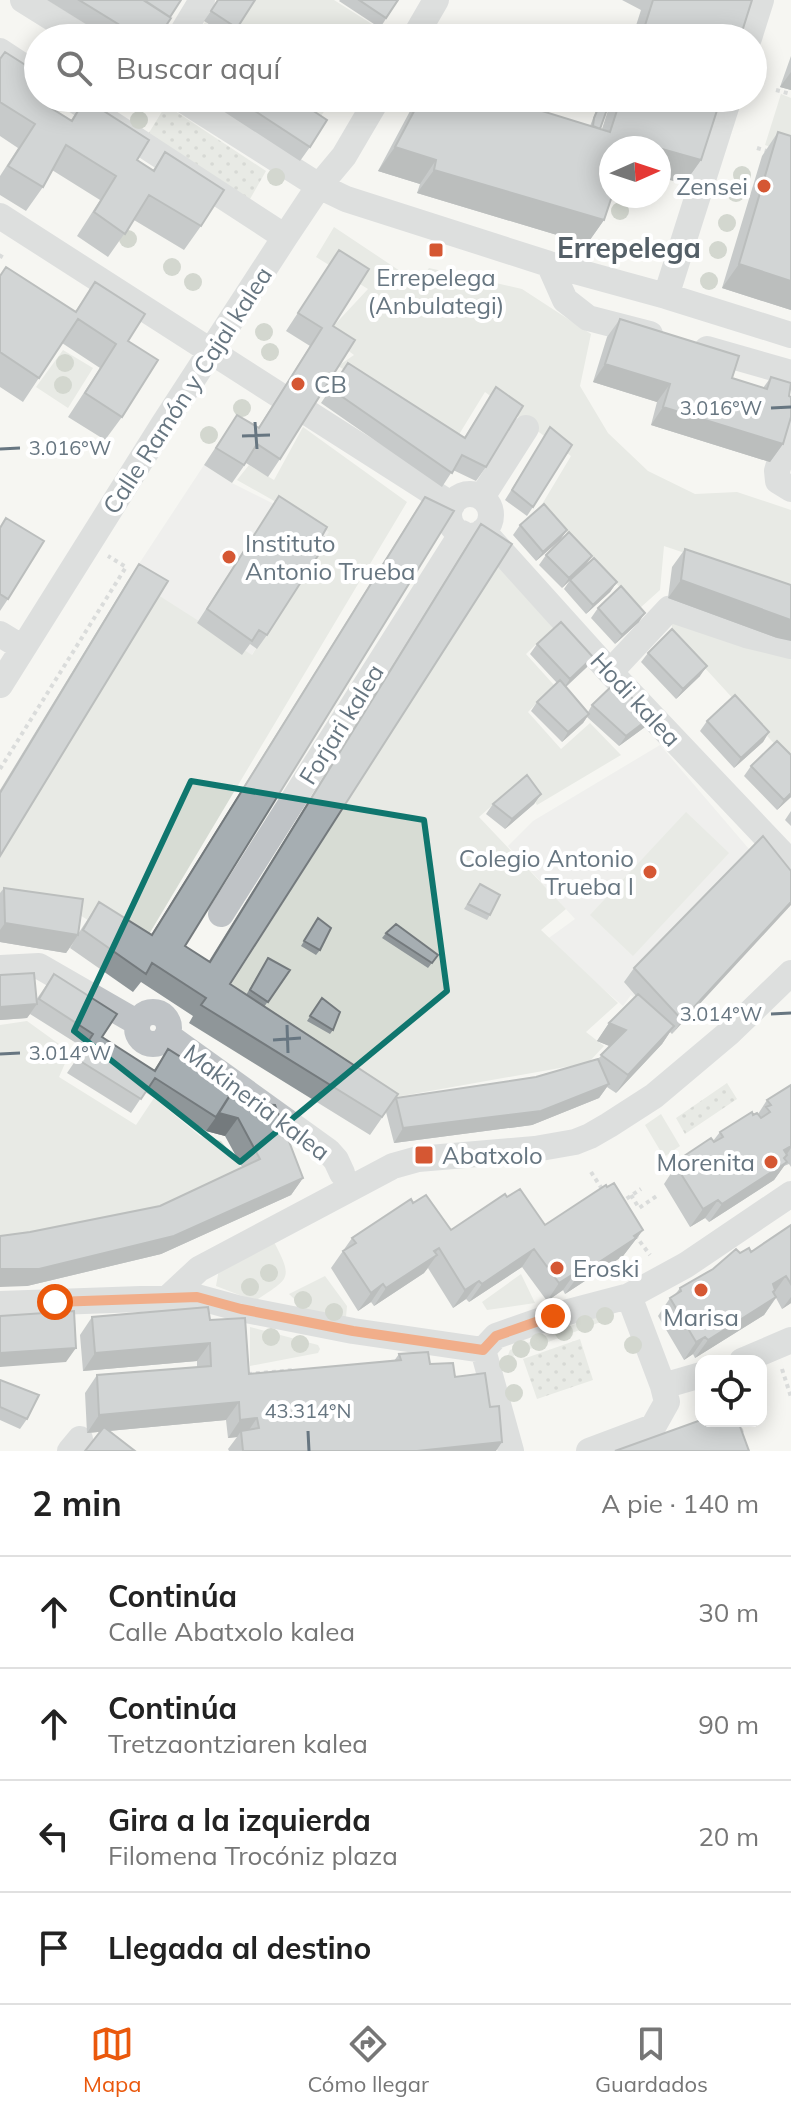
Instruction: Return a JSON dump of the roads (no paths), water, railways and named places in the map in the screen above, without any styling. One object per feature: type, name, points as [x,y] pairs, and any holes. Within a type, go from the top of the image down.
[{"type":"street","points":[[23,0],[62,24]]},
{"type":"street","points":[[187,24],[202,0]]},
{"type":"street","points":[[753,24],[761,0]]},
{"type":"street","points":[[421,24],[432,1]]},
{"type":"street","points":[[0,51],[24,67]]},
{"type":"street","points":[[93,112],[285,237]]},
{"type":"street","points":[[202,112],[319,186],[346,199],[549,264],[791,335]]},
{"type":"street","name":"Calle Ramón y Cajal kalea","points":[[0,685],[211,351],[319,186],[344,156],[370,112]]},
{"type":"street","points":[[666,296],[725,112]]},
{"type":"street","points":[[0,216],[279,395]]},
{"type":"street","points":[[549,264],[565,300],[588,318],[791,373]]},
{"type":"street","points":[[308,413],[452,505]]},
{"type":"street","points":[[791,423],[777,471],[778,481],[791,489]]},
{"type":"street","points":[[482,497],[526,428]]},
{"type":"street","points":[[464,495],[482,497],[490,508],[488,526],[472,532],[456,530],[450,520],[452,505],[464,495]]},
{"type":"street","name":"Hodi kalea","points":[[472,532],[532,588],[791,863]]},
{"type":"street","name":"Forjari kalea","points":[[221,914],[472,532]]},
{"type":"street","points":[[610,672],[669,609],[746,635],[791,646]]},
{"type":"street","points":[[0,634],[23,648]]},
{"type":"street","name":"Makineria kalea","points":[[0,968],[39,966],[158,1018],[328,1151],[342,1173]]},
{"type":"street","points":[[170,1296],[199,1269],[393,1166],[418,1159],[535,1149],[575,1142],[600,1131],[654,1096],[730,1032],[791,973]]},
{"type":"street","points":[[483,1350],[496,1336],[553,1316],[629,1296],[686,1265],[791,1194]]},
{"type":"street","points":[[589,1451],[653,1427],[667,1402],[629,1296]]},
{"type":"street","points":[[0,1304],[197,1297],[353,1331],[483,1350]]},
{"type":"street","points":[[756,1355],[791,1340]]},
{"type":"street","points":[[483,1350],[511,1451]]},
{"type":"street","points":[[663,1386],[695,1377]]},
{"type":"place","name":"Zensei","points":[[764,186]]},
{"type":"place","name":"Errepelega (Anbulategi)","points":[[436,250]]},
{"type":"place","name":"CB","points":[[298,384]]},
{"type":"place","name":"Instituto Antonio Trueba","points":[[229,557]]},
{"type":"place","name":"Colegio Antonio Trueba I","points":[[650,872]]},
{"type":"place","name":"Abatxolo","points":[[424,1155]]},
{"type":"place","name":"Morenita","points":[[771,1162]]},
{"type":"place","name":"Eroski","points":[[557,1268]]},
{"type":"place","name":"Marisa","points":[[701,1290]]},
{"type":"district","name":"Errepelega","points":[[629,247]]}]
